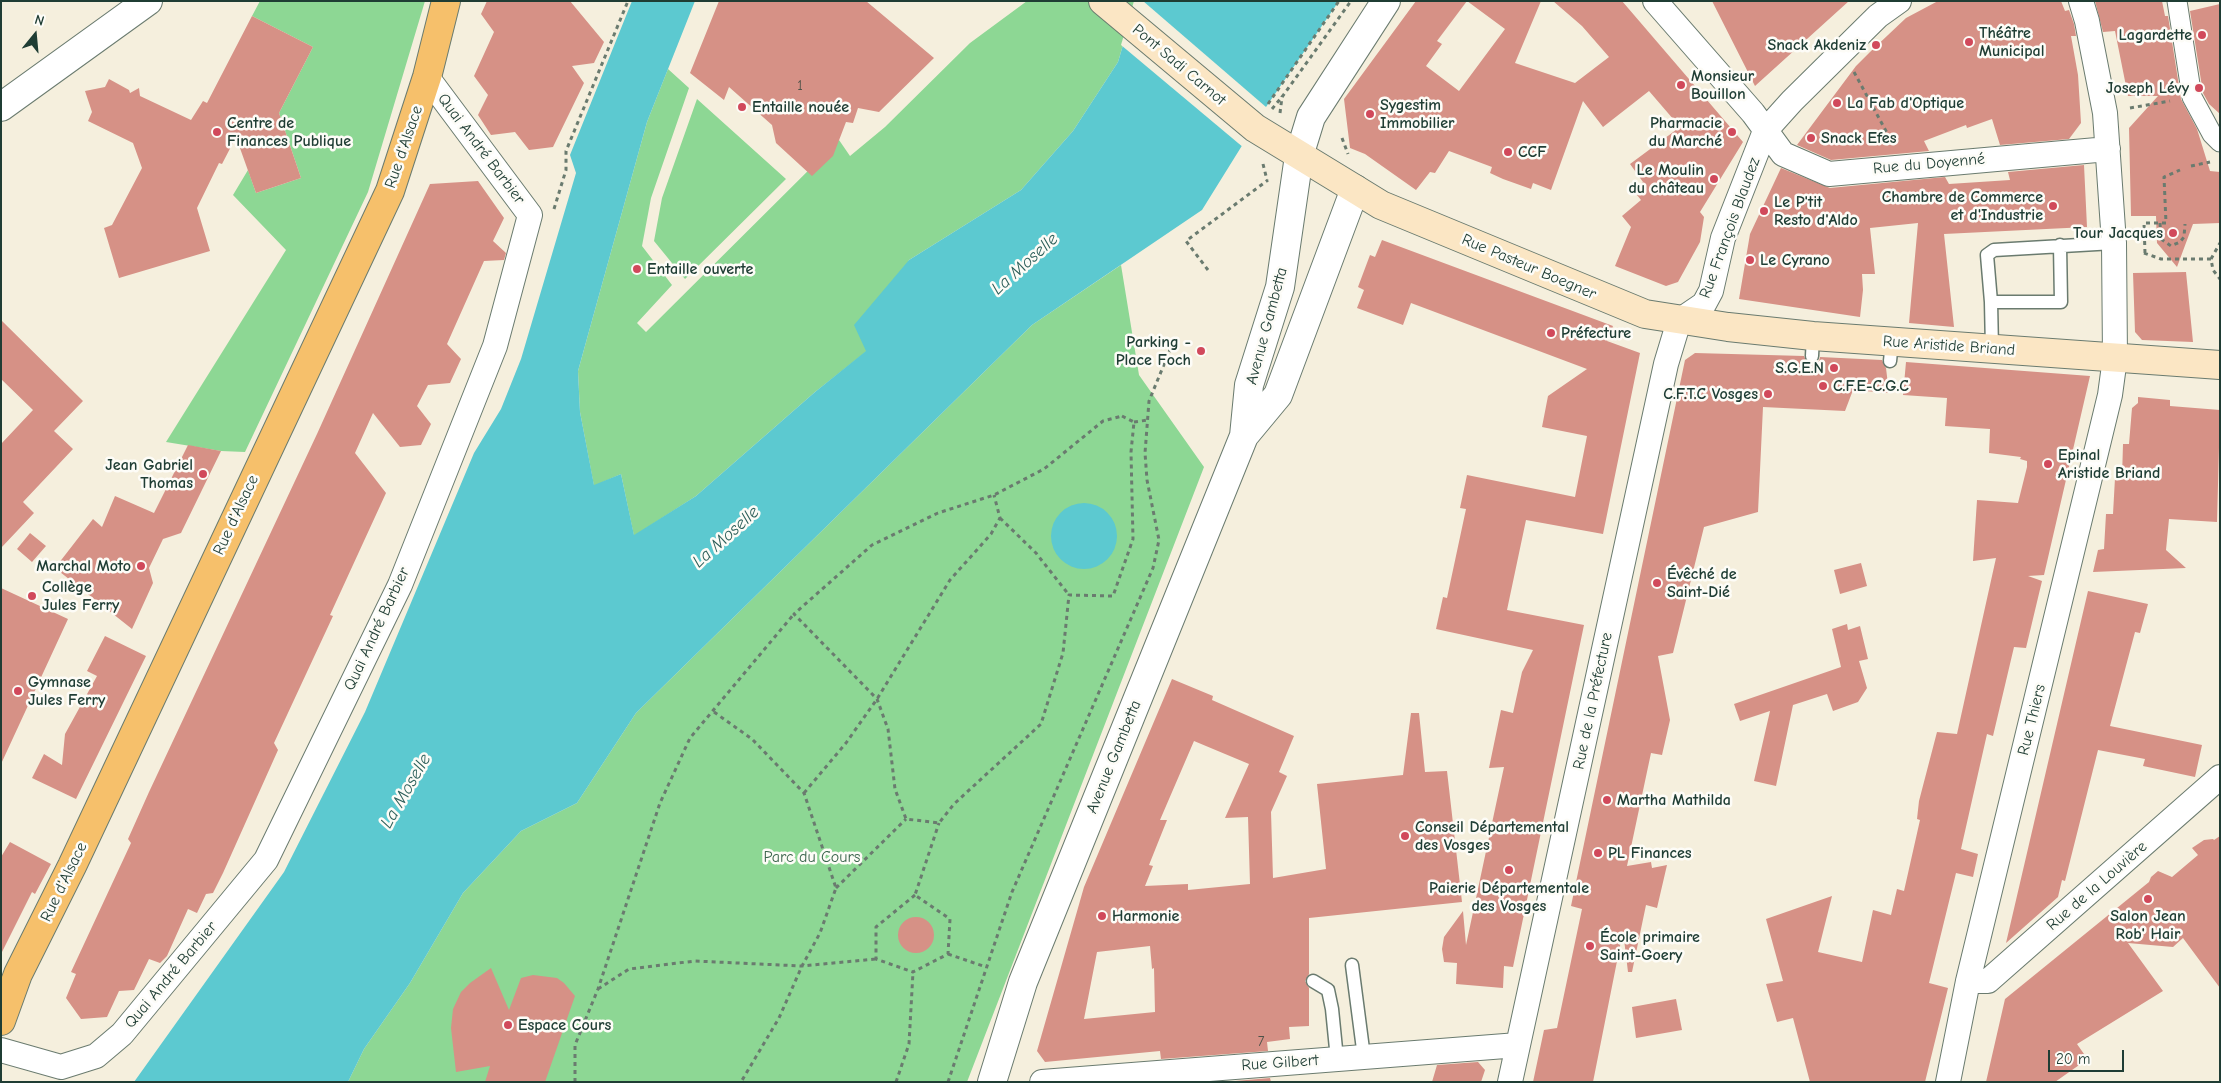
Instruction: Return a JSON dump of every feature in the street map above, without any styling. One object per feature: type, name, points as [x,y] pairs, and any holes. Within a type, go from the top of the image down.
[{"type":"main road","name":"Rue d'Alsace","points":[[1,1021],[18,974],[72,866],[390,191],[428,77],[446,1]]},
{"type":"main road","name":"Pont Sadi Carnot","points":[[1103,1],[1264,115],[1299,156]]},
{"type":"main road","name":"Rue Pasteur Boegner","points":[[1299,156],[1381,205],[1636,311],[1680,321]]},
{"type":"main road","name":"Rue Aristide Briand","points":[[1680,321],[1812,346],[1891,351],[1992,349],[2220,364]]},
{"type":"street","points":[[1,108],[148,1]]},
{"type":"street","name":"Avenue Gambetta","points":[[992,1082],[1023,982],[1244,436],[1250,385],[1280,288],[1299,156],[1311,117],[1386,1]]},
{"type":"street","name":"Rue du Doyenné","points":[[1655,1],[1754,113],[1783,154],[1829,174],[2108,149]]},
{"type":"street","name":"Rue François Blaudez","points":[[1680,321],[1704,304],[1711,292],[1723,238],[1765,131],[1792,101],[1878,16],[1899,1]]},
{"type":"street","name":"Rue Thiers","points":[[1948,1082],[1968,981],[2106,412],[2115,358],[2114,243],[2108,149],[2104,113],[2087,21],[2081,1]]},
{"type":"street","points":[[2176,1],[2192,96],[2212,134],[2220,142]]},
{"type":"street","name":"Quai André Barbier","points":[[1,1050],[61,1067],[96,1056],[122,1034],[266,860],[400,585],[495,346],[530,215],[428,77]]},
{"type":"street","name":"Avenue Gambetta","points":[[1244,436],[1278,395],[1355,190]]},
{"type":"street","name":"Rue de la Préfecture","points":[[1510,1082],[1666,364],[1680,321]]},
{"type":"street","name":"Rue de la Louvière","points":[[1968,981],[1988,981],[2220,777]]},
{"type":"street","name":"Rue Gilbert","points":[[1042,1082],[1518,1045]]},
{"type":"lane","points":[[1992,349],[1987,255],[1994,250],[2060,244],[2114,243]]},
{"type":"lane","points":[[1991,302],[2061,302],[2060,244]]},
{"type":"lane","points":[[1352,965],[1364,1057]]},
{"type":"lane","points":[[1313,981],[1328,990],[1332,1004],[1337,1059]]},
{"type":"path","points":[[552,212],[566,170],[566,151],[628,1]]},
{"type":"path","points":[[1264,115],[1339,1]]},
{"type":"path","points":[[1843,51],[1905,166]]},
{"type":"path","points":[[1264,115],[1282,96]]},
{"type":"path","points":[[2104,113],[2192,96]]},
{"type":"path","points":[[2145,253],[2144,223],[2166,223],[2164,177],[2180,170]]},
{"type":"path","points":[[2160,223],[2161,240],[2171,246],[2180,242],[2184,237],[2185,224]]},
{"type":"path","points":[[2220,244],[2211,260],[2213,270],[2220,279]]},
{"type":"path","points":[[2138,253],[2145,253],[2161,259],[2211,260]]},
{"type":"path","points":[[948,1082],[1012,892],[1153,568],[1159,540],[1147,480],[1145,453],[1149,401],[1172,344]]},
{"type":"path","points":[[575,1082],[575,1045],[598,989],[660,803],[690,738],[714,712],[794,614],[872,545],[938,514],[994,495],[1044,469],[1103,421],[1122,416],[1134,422],[1148,420]]},
{"type":"path","points":[[1069,595],[1113,596],[1133,539],[1131,452],[1134,422]]},
{"type":"path","points":[[876,959],[876,927],[915,895],[939,823],[954,804],[1041,724],[1063,653],[1069,595],[1036,553],[1000,518],[994,495]]},
{"type":"path","points":[[804,793],[846,743],[877,699],[950,580],[991,534],[1000,518]]},
{"type":"path","points":[[794,614],[877,699],[888,729],[895,789],[906,819]]},
{"type":"path","points":[[714,712],[752,739],[804,793],[836,888]]},
{"type":"path","points":[[906,819],[939,823]]},
{"type":"path","points":[[741,1082],[779,1018],[802,966],[820,933],[836,888],[906,819]]},
{"type":"path","points":[[915,895],[950,919],[948,954]]},
{"type":"path","points":[[598,989],[629,969],[695,961],[802,966],[876,959],[913,972],[948,954],[986,967]]},
{"type":"path","points":[[896,1082],[909,1044],[913,972]]},
{"type":"green space","points":[[260,1],[425,1],[368,192],[245,452],[221,451],[166,442],[286,250],[233,195],[248,170],[256,193],[301,178],[279,113],[313,47],[252,16]]},
{"type":"green space","points":[[1027,1],[1136,1],[1118,62],[1073,131],[1021,190],[909,260],[867,351],[815,392],[696,496],[634,536],[621,474],[594,486],[580,412],[578,371],[647,122],[668,69],[689,88],[651,198],[642,246],[672,285],[637,323],[646,332],[839,140],[850,156],[885,127],[970,43]]},
{"type":"green space","points":[[697,99],[786,179],[685,279],[654,241],[662,198]]},
{"type":"green space","name":"Parc du Cours","points":[[1121,265],[1139,375],[1204,467],[967,1082],[348,1082],[364,1049],[410,983],[463,893],[521,831],[577,803],[636,713],[1032,325]]},
{"type":"water","name":"La Moselle","points":[[632,1],[695,1],[647,122],[578,371],[580,412],[594,485],[621,474],[634,535],[696,496],[815,392],[866,351],[854,325],[909,260],[1021,190],[1073,131],[1118,62],[1136,1],[1339,1],[1266,107],[1202,210],[1032,325],[636,713],[577,803],[521,831],[463,893],[410,983],[364,1049],[348,1082],[134,1082],[284,872],[365,712],[474,453],[501,409],[521,359],[576,173],[570,155]]},
{"type":"water","points":[[1078,503],[1090,503],[1102,508],[1112,518],[1117,530],[1115,549],[1102,564],[1090,569],[1078,569],[1066,564],[1056,554],[1051,542],[1051,530],[1056,518],[1066,508]]},
{"type":"pier","points":[[1134,1],[1143,1],[1266,107],[1266,111],[1244,148],[1121,45]]},
{"type":"building","points":[[487,1],[570,1],[604,42],[594,63],[572,66],[584,83],[553,147],[529,150],[515,132],[491,135],[478,115],[488,95],[474,76],[494,32],[481,14]]},
{"type":"building","points":[[719,1],[866,1],[934,58],[879,112],[858,108],[853,123],[846,122],[833,156],[812,176],[776,143],[772,125],[729,87],[724,100],[690,73]]},
{"type":"building","points":[[1416,1],[1467,1],[1541,1],[1515,63],[1575,83],[1609,57],[1582,26],[1553,1],[1622,1],[1743,142],[1700,212],[1704,217],[1700,242],[1678,282],[1666,286],[1615,266],[1631,227],[1622,216],[1641,200],[1633,190],[1643,182],[1630,164],[1680,127],[1649,91],[1603,127],[1583,101],[1551,190],[1533,183],[1531,189],[1503,179],[1490,173],[1492,167],[1449,151],[1435,173],[1430,172],[1416,190],[1365,154],[1350,148],[1344,99]],"holes":[[[1467,1],[1505,29],[1459,91],[1426,66],[1442,44],[1437,41]]]},
{"type":"building","points":[[1712,1],[1849,1],[1755,86]]},
{"type":"building","points":[[1938,1],[2061,1],[2065,11],[2069,10],[2076,36],[2071,36],[2078,75],[2081,123],[2069,139],[2000,145],[1992,119],[1967,128],[1966,125],[1924,141],[1929,151],[1831,160],[1797,145],[1856,66],[1906,18]]},
{"type":"building","points":[[2095,1],[2162,1],[2165,16],[2168,16],[2181,99],[2197,129],[2210,171],[2220,172],[2220,223],[2193,224],[2177,267],[2157,243],[2156,216],[2131,216],[2129,128],[2158,96],[2128,96],[2115,31],[2103,32]]},
{"type":"building","points":[[2220,4],[2220,114],[2209,104],[2203,93],[2190,11]]},
{"type":"building","points":[[252,16],[313,47],[279,113],[301,178],[256,193],[236,137],[222,164],[219,163],[197,208],[210,251],[119,278],[104,228],[112,225],[142,168],[133,143],[88,121],[92,112],[85,91],[105,87],[109,79],[129,90],[130,93],[139,88],[140,96],[191,120],[203,101],[207,103]]},
{"type":"building","points":[[2084,165],[2087,227],[1944,234],[1954,327],[1909,323],[1918,223],[1870,228],[1875,274],[1862,274],[1863,290],[1860,317],[1739,299],[1750,234],[1781,168],[1830,188],[1945,177],[1949,184],[2010,180],[2008,172]]},
{"type":"building","points":[[478,181],[504,218],[493,241],[506,253],[504,260],[484,261],[447,344],[461,359],[450,383],[428,385],[417,406],[431,424],[421,445],[400,447],[373,413],[355,453],[386,493],[330,615],[333,616],[274,743],[278,750],[223,873],[213,893],[206,894],[197,913],[188,909],[167,956],[160,963],[149,959],[134,990],[119,991],[107,1017],[81,1019],[66,998],[76,974],[71,972],[131,843],[128,839],[149,792],[317,434],[430,184]]},
{"type":"building","points":[[1382,240],[1613,326],[1607,341],[1640,353],[1603,534],[1526,520],[1507,610],[1584,625],[1513,967],[1504,966],[1503,988],[1456,984],[1457,963],[1444,962],[1442,949],[1444,937],[1463,911],[1466,945],[1504,767],[1489,768],[1501,710],[1513,713],[1522,672],[1533,650],[1436,629],[1443,597],[1447,598],[1466,509],[1460,508],[1467,475],[1575,497],[1587,436],[1542,427],[1548,396],[1587,369],[1411,303],[1403,325],[1357,308],[1364,290],[1358,287],[1370,255],[1375,257]]},
{"type":"building","points":[[2186,272],[2193,342],[2142,340],[2135,332],[2133,273]]},
{"type":"building","points":[[1,320],[83,401],[54,431],[73,449],[23,502],[34,513],[1,548],[1,444],[33,410],[1,379]]},
{"type":"building","points":[[1695,353],[1804,356],[1807,363],[1812,364],[1819,361],[1820,357],[1882,360],[1886,368],[1889,393],[1853,390],[1845,411],[1763,407],[1758,512],[1704,527],[1673,653],[1658,656],[1670,720],[1662,755],[1651,753],[1627,866],[1651,862],[1652,868],[1667,865],[1657,908],[1646,905],[1632,972],[1628,972],[1623,931],[1593,1082],[1533,1082],[1544,1030],[1557,1028],[1582,909],[1571,906],[1685,360]]},
{"type":"building","points":[[1906,362],[2090,376],[2044,575],[2028,576],[2042,581],[2026,648],[2014,647],[1993,736],[1987,734],[1961,849],[1978,854],[1973,877],[1956,873],[1929,983],[1948,988],[1925,1082],[1810,1082],[1793,1018],[1777,1022],[1766,984],[1783,981],[1766,919],[1832,896],[1818,952],[1862,962],[1873,910],[1891,915],[1897,889],[1904,891],[1920,820],[1917,819],[1919,801],[1937,732],[1957,734],[1996,558],[1973,561],[1977,500],[2018,503],[2027,467],[2027,461],[2020,459],[2021,457],[1989,453],[1990,429],[1945,426],[1947,398],[1903,395]]},
{"type":"building","points":[[2138,397],[2170,400],[2170,406],[2220,410],[2217,522],[2169,519],[2166,550],[2186,568],[2093,572],[2098,550],[2104,549],[2106,514],[2113,514],[2115,478],[2122,478],[2123,444],[2129,444],[2132,408],[2138,403]]},
{"type":"building","points":[[188,445],[221,451],[181,533],[163,539],[149,568],[153,583],[132,629],[55,568],[93,519],[102,527],[115,496],[154,513]]},
{"type":"building","points":[[30,533],[46,546],[32,562],[17,549]]},
{"type":"building","points":[[1861,563],[1867,586],[1840,594],[1834,570]]},
{"type":"building","name":"Gymnase Jules Ferry","points":[[1,588],[68,619],[1,764]]},
{"type":"building","points":[[2088,591],[2148,604],[2140,633],[2135,632],[2110,726],[2202,745],[2195,777],[2143,766],[2145,759],[2098,750],[2065,881],[2062,880],[2058,897],[2006,943]]},
{"type":"building","points":[[1847,624],[1848,630],[1860,626],[1868,659],[1859,661],[1867,688],[1858,702],[1833,711],[1827,694],[1793,705],[1776,786],[1754,781],[1770,711],[1740,721],[1734,704],[1841,667],[1832,629]]},
{"type":"building","points":[[105,636],[146,656],[76,799],[32,778],[44,754],[62,765],[65,734],[97,676],[87,671]]},
{"type":"building","points":[[1172,679],[1213,696],[1212,700],[1294,736],[1279,772],[1287,776],[1271,812],[1273,878],[1326,869],[1317,784],[1403,775],[1411,713],[1419,713],[1425,772],[1447,771],[1462,902],[1309,918],[1309,974],[1305,981],[1309,988],[1309,1026],[1289,1027],[1290,1039],[1267,1042],[1268,1051],[1161,1059],[1160,1051],[1045,1062],[1037,1051],[1084,887]],"holes":[[[1194,741],[1249,764],[1225,818],[1248,817],[1250,884],[1188,890],[1188,884],[1145,886],[1153,866],[1149,865],[1167,820],[1160,820]],[[1150,946],[1152,969],[1154,968],[1155,1012],[1084,1019],[1097,952]]]},
{"type":"building","points":[[2220,836],[2220,988],[2183,938],[2173,947],[2128,943],[2163,991],[2077,1044],[2084,1054],[2082,1063],[2055,1082],[1986,1082],[2005,999],[2149,882],[2151,877],[2158,871],[2172,877],[2198,855],[2192,848],[2204,840],[2214,840]]},
{"type":"building","points":[[10,842],[51,864],[35,894],[32,892],[1,954],[1,857]]},
{"type":"building","points":[[916,917],[923,918],[929,922],[933,928],[933,942],[929,948],[923,952],[916,953],[909,952],[903,948],[899,942],[898,935],[899,928],[903,922],[909,918]]},
{"type":"building","name":"Espace Cours","points":[[491,968],[509,1010],[521,978],[533,975],[557,978],[575,996],[545,1082],[485,1082],[490,1066],[456,1072],[451,1028],[453,1009],[461,992]]},
{"type":"building","points":[[1676,999],[1682,1030],[1636,1038],[1632,1007]]},
{"type":"building","points":[[1478,1062],[1485,1070],[1481,1082],[1432,1082],[1437,1065]]},
{"type":"building","points":[[1270,1078],[1271,1082],[1223,1082]]},
{"type":"place","name":"Lagardette","points":[[2202,35]]},
{"type":"place","name":"Théâtre Municipal","points":[[1969,42]]},
{"type":"place","name":"Snack Akdeniz","points":[[1876,45]]},
{"type":"place","name":"Monsieur Bouillon","points":[[1681,85]]},
{"type":"place","name":"Joseph Lévy","points":[[2199,88]]},
{"type":"place","name":"La Fab d'Optique","points":[[1837,103]]},
{"type":"place","name":"Entaille nouée","points":[[742,107]]},
{"type":"place","name":"Sygestim Immobilier","points":[[1370,114]]},
{"type":"place","name":"Centre de Finances Publique","points":[[217,132]]},
{"type":"place","name":"Pharmacie du Marché","points":[[1732,132]]},
{"type":"place","name":"Snack Efes","points":[[1811,138]]},
{"type":"place","name":"CCF","points":[[1508,152]]},
{"type":"place","name":"Le Moulin du château","points":[[1714,179]]},
{"type":"place","name":"Chambre de Commerce et d'Industrie","points":[[2053,206]]},
{"type":"place","name":"Le P'tit Resto d'Aldo","points":[[1764,211]]},
{"type":"place","name":"Tour Jacques","points":[[2173,233]]},
{"type":"place","name":"Le Cyrano","points":[[1750,260]]},
{"type":"place","name":"Entaille ouverte","points":[[637,269]]},
{"type":"place","name":"Préfecture","points":[[1551,333]]},
{"type":"place","name":"Parking - Place Foch","points":[[1201,351]]},
{"type":"place","name":"S.G.E.N","points":[[1834,368]]},
{"type":"place","name":"C.F.E-C.G.C","points":[[1823,386]]},
{"type":"place","name":"C.F.T.C Vosges","points":[[1768,394]]},
{"type":"place","name":"Epinal Aristide Briand","points":[[2048,464]]},
{"type":"place","name":"Jean Gabriel Thomas","points":[[203,474]]},
{"type":"place","name":"Marchal Moto","points":[[141,566]]},
{"type":"place","name":"Évêché de Saint-Dié","points":[[1657,583]]},
{"type":"place","name":"Collège Jules Ferry","points":[[32,596]]},
{"type":"place","name":"Gymnase Jules Ferry","points":[[18,691]]},
{"type":"place","name":"Martha Mathilda","points":[[1607,800]]},
{"type":"place","name":"Conseil Départemental des Vosges","points":[[1405,836]]},
{"type":"place","name":"PL Finances","points":[[1598,853]]},
{"type":"place","name":"Paierie Départementale des Vosges","points":[[1509,870]]},
{"type":"place","name":"Salon Jean Rob' Hair","points":[[2148,899]]},
{"type":"place","name":"Harmonie","points":[[1102,916]]},
{"type":"place","name":"École primaire Saint-Goery","points":[[1590,946]]},
{"type":"place","name":"Espace Cours","points":[[508,1025]]}]
